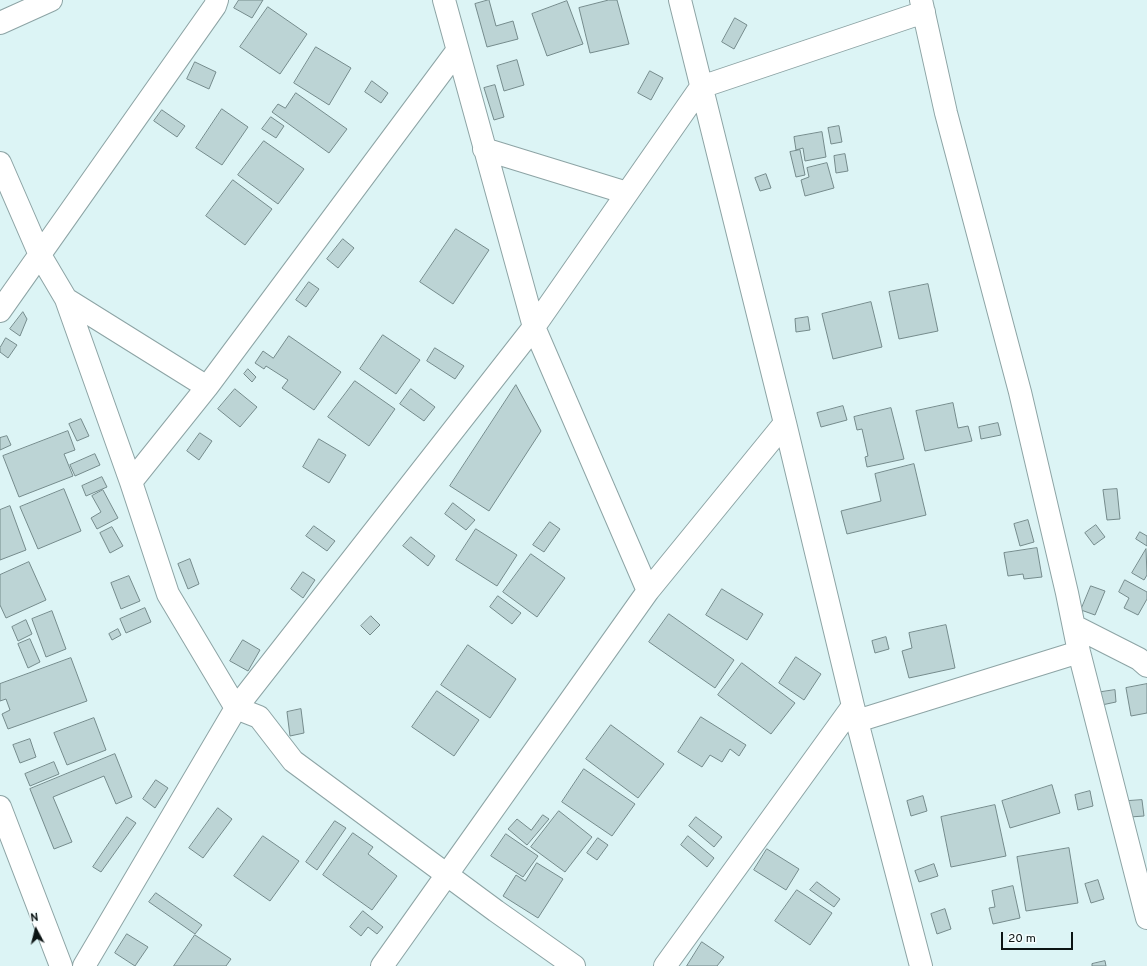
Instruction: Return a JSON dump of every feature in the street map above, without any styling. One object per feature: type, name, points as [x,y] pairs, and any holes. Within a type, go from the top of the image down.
[{"type":"street","points":[[0,23],[51,0]]},
{"type":"street","points":[[0,311],[215,6],[217,0]]},
{"type":"street","points":[[444,0],[534,328],[648,591]]},
{"type":"street","points":[[680,0],[785,423],[855,714],[921,966]]},
{"type":"street","points":[[84,966],[236,708],[534,328],[701,87],[923,6],[946,113],[1020,392],[1079,652],[1147,918]]},
{"type":"street","points":[[131,482],[207,387],[458,51]]},
{"type":"street","points":[[484,149],[627,193]]},
{"type":"street","points":[[0,163],[40,255],[66,299],[131,482],[168,594],[236,708],[259,717],[292,761],[574,966]]},
{"type":"street","points":[[66,299],[207,387]]},
{"type":"street","points":[[382,966],[648,591],[785,423]]},
{"type":"street","points":[[1074,626],[1139,659],[1147,666]]},
{"type":"street","points":[[665,966],[855,714],[1079,652]]},
{"type":"street","points":[[0,807],[61,966]]},
{"type":"building","points":[[239,0],[263,0],[252,18],[234,8]]},
{"type":"building","points":[[489,0],[496,26],[513,21],[518,39],[487,47],[475,4]]},
{"type":"building","points":[[609,0],[617,0],[629,44],[590,53],[579,8]]},
{"type":"building","points":[[567,1],[583,44],[547,56],[532,14]]},
{"type":"building","points":[[268,7],[307,34],[280,74],[240,47]]},
{"type":"building","points":[[735,18],[747,25],[734,49],[722,42]]},
{"type":"building","points":[[316,47],[351,68],[329,105],[294,83]]},
{"type":"building","points":[[517,60],[524,85],[504,91],[497,66]]},
{"type":"building","points":[[195,62],[216,72],[209,89],[187,79]]},
{"type":"building","points":[[650,71],[663,78],[651,100],[638,93]]},
{"type":"building","points":[[372,81],[388,93],[381,103],[365,92]]},
{"type":"building","points":[[495,85],[504,117],[494,120],[484,88]]},
{"type":"building","points":[[296,93],[347,129],[329,153],[272,112],[278,104],[285,108]]},
{"type":"building","points":[[222,109],[248,127],[222,165],[196,148]]},
{"type":"building","points":[[162,110],[185,126],[177,137],[154,121]]},
{"type":"building","points":[[271,117],[284,126],[276,138],[262,129]]},
{"type":"building","points":[[839,126],[842,142],[831,144],[828,128]]},
{"type":"building","points":[[822,132],[826,157],[805,161],[803,148],[796,150],[794,137]]},
{"type":"building","points":[[264,141],[304,169],[278,204],[238,175]]},
{"type":"building","points":[[800,150],[805,175],[796,177],[790,152]]},
{"type":"building","points":[[845,154],[848,171],[836,173],[834,156]]},
{"type":"building","points":[[827,163],[834,188],[805,196],[801,180],[809,177],[807,168]]},
{"type":"building","points":[[766,174],[771,188],[760,191],[755,178]]},
{"type":"building","points":[[233,180],[272,209],[245,245],[206,216]]},
{"type":"building","points":[[456,229],[489,250],[453,304],[420,282]]},
{"type":"building","points":[[343,239],[354,248],[338,268],[327,259]]},
{"type":"building","points":[[309,282],[319,289],[306,307],[296,300]]},
{"type":"building","points":[[928,284],[938,331],[899,339],[889,292]]},
{"type":"building","points":[[871,302],[882,347],[833,359],[822,314]]},
{"type":"building","points":[[23,312],[27,319],[20,336],[10,329]]},
{"type":"building","points":[[808,317],[810,330],[796,332],[795,319]]},
{"type":"building","points":[[383,335],[420,360],[396,394],[360,369]]},
{"type":"building","points":[[289,336],[341,372],[314,410],[282,388],[288,380],[266,366],[264,369],[255,363],[263,351],[273,358]]},
{"type":"building","points":[[6,338],[17,345],[8,358],[0,352],[0,348]]},
{"type":"building","points":[[435,348],[464,366],[455,379],[427,361]]},
{"type":"building","points":[[248,369],[256,377],[252,382],[244,374]]},
{"type":"building","points":[[355,381],[395,409],[369,446],[328,417]]},
{"type":"building","points":[[516,385],[541,431],[489,511],[450,486]]},
{"type":"building","points":[[235,389],[257,407],[240,427],[218,409]]},
{"type":"building","points":[[411,389],[435,407],[424,421],[400,404]]},
{"type":"building","points":[[953,403],[958,428],[968,426],[972,441],[925,451],[916,411]]},
{"type":"building","points":[[843,406],[847,420],[821,427],[817,413]]},
{"type":"building","points":[[891,408],[904,459],[867,467],[865,457],[868,456],[862,429],[857,430],[854,417]]},
{"type":"building","points":[[81,419],[89,436],[77,441],[69,424]]},
{"type":"building","points":[[998,423],[1001,435],[981,439],[979,427]]},
{"type":"building","points":[[68,431],[75,450],[64,454],[73,476],[19,497],[3,456]]},
{"type":"building","points":[[200,433],[212,441],[199,460],[187,451]]},
{"type":"building","points":[[7,436],[11,445],[0,450],[0,438]]},
{"type":"building","points":[[319,439],[346,455],[329,483],[303,467]]},
{"type":"building","points":[[95,454],[100,465],[75,476],[70,465]]},
{"type":"building","points":[[914,464],[926,515],[847,534],[841,511],[881,501],[875,474]]},
{"type":"building","points":[[102,477],[107,487],[86,496],[82,486]]},
{"type":"building","points":[[64,489],[81,531],[38,549],[20,507]]},
{"type":"building","points":[[1117,489],[1120,519],[1107,520],[1103,490]]},
{"type":"building","points":[[103,490],[118,518],[97,529],[91,518],[101,512],[92,496]]},
{"type":"building","points":[[453,503],[475,520],[466,530],[445,514]]},
{"type":"building","points":[[10,506],[26,550],[0,560],[0,510]]},
{"type":"building","points":[[1028,520],[1034,542],[1020,546],[1014,524]]},
{"type":"building","points":[[550,522],[560,529],[544,552],[533,545]]},
{"type":"building","points":[[1096,525],[1105,537],[1094,545],[1085,533]]},
{"type":"building","points":[[314,526],[335,541],[327,551],[306,536]]},
{"type":"building","points":[[112,527],[123,546],[110,553],[100,533]]},
{"type":"building","points":[[476,529],[517,555],[497,586],[456,560]]},
{"type":"building","points":[[1140,532],[1147,536],[1147,546],[1136,539]]},
{"type":"building","points":[[411,537],[435,556],[428,566],[403,546]]},
{"type":"building","points":[[1037,548],[1042,577],[1024,579],[1023,574],[1008,576],[1004,553]]},
{"type":"building","points":[[1146,549],[1147,575],[1144,580],[1132,573]]},
{"type":"building","points":[[531,554],[565,578],[537,617],[503,592]]},
{"type":"building","points":[[190,559],[199,584],[188,589],[178,564]]},
{"type":"building","points":[[29,562],[46,600],[6,618],[0,605],[0,575]]},
{"type":"building","points":[[303,572],[315,580],[303,598],[291,589]]},
{"type":"building","points":[[129,576],[140,601],[121,609],[111,583]]},
{"type":"building","points":[[1125,580],[1147,592],[1147,599],[1138,615],[1124,608],[1129,598],[1119,592]]},
{"type":"building","points":[[1091,586],[1105,591],[1095,615],[1081,610]]},
{"type":"building","points":[[722,589],[763,614],[747,640],[706,615]]},
{"type":"building","points":[[498,596],[521,613],[512,624],[490,607]]},
{"type":"building","points":[[145,608],[151,622],[126,633],[120,619]]},
{"type":"building","points":[[52,611],[66,649],[46,657],[32,619]]},
{"type":"building","points":[[669,614],[734,660],[715,688],[649,642]]},
{"type":"building","points":[[371,616],[380,625],[370,635],[361,626]]},
{"type":"building","points":[[26,620],[32,634],[18,641],[12,627]]},
{"type":"building","points":[[946,625],[955,668],[909,678],[902,651],[912,648],[909,633]]},
{"type":"building","points":[[118,629],[121,635],[112,640],[109,634]]},
{"type":"building","points":[[886,637],[889,649],[875,653],[872,641]]},
{"type":"building","points":[[30,639],[40,662],[28,668],[18,644]]},
{"type":"building","points":[[243,640],[260,650],[248,671],[230,661]]},
{"type":"building","points":[[468,645],[516,679],[490,718],[441,685]]},
{"type":"building","points":[[796,657],[821,674],[804,700],[779,683]]},
{"type":"building","points":[[71,658],[87,701],[8,729],[2,714],[10,710],[6,699],[0,701],[0,684]]},
{"type":"building","points":[[742,663],[795,703],[771,734],[718,695]]},
{"type":"building","points":[[1147,684],[1147,713],[1131,716],[1126,688]]},
{"type":"building","points":[[1115,690],[1116,702],[1097,706],[1095,693]]},
{"type":"building","points":[[437,691],[479,720],[454,756],[412,727]]},
{"type":"building","points":[[301,709],[304,733],[290,736],[287,712]]},
{"type":"building","points":[[701,717],[746,745],[739,756],[730,749],[722,762],[710,755],[702,767],[678,752]]},
{"type":"building","points":[[94,718],[106,750],[67,765],[54,733]]},
{"type":"building","points":[[611,725],[664,764],[638,798],[586,759]]},
{"type":"building","points":[[30,739],[36,757],[20,763],[13,745]]},
{"type":"building","points":[[115,754],[132,797],[116,804],[104,776],[53,797],[72,842],[54,849],[30,789]]},
{"type":"building","points":[[54,762],[59,774],[30,786],[25,774]]},
{"type":"building","points":[[584,769],[635,804],[612,836],[562,802]]},
{"type":"building","points":[[156,780],[168,788],[155,808],[143,799]]},
{"type":"building","points":[[1052,785],[1060,813],[1010,828],[1002,801]]},
{"type":"building","points":[[1090,791],[1093,806],[1078,810],[1075,795]]},
{"type":"building","points":[[923,796],[927,811],[911,816],[907,801]]},
{"type":"building","points":[[1142,800],[1144,816],[1130,817],[1128,801]]},
{"type":"building","points":[[995,805],[1006,856],[951,867],[941,817]]},
{"type":"building","points":[[218,808],[232,819],[203,858],[189,848]]},
{"type":"building","points":[[559,811],[592,837],[565,872],[531,847]]},
{"type":"building","points":[[543,815],[549,819],[527,845],[508,829],[517,819],[531,830]]},
{"type":"building","points":[[127,817],[136,823],[101,872],[93,867]]},
{"type":"building","points":[[696,817],[722,837],[714,847],[689,826]]},
{"type":"building","points":[[335,821],[346,828],[317,870],[306,862]]},
{"type":"building","points":[[353,833],[373,847],[368,854],[397,876],[372,910],[323,875]]},
{"type":"building","points":[[506,834],[538,856],[523,877],[491,856]]},
{"type":"building","points":[[263,836],[299,861],[270,901],[234,876]]},
{"type":"building","points":[[688,836],[714,858],[707,867],[681,845]]},
{"type":"building","points":[[598,838],[608,845],[597,860],[587,853]]},
{"type":"building","points":[[1069,848],[1078,903],[1026,911],[1017,857]]},
{"type":"building","points":[[767,849],[799,869],[786,890],[754,870]]},
{"type":"building","points":[[537,863],[563,879],[538,918],[503,896],[516,875],[525,881]]},
{"type":"building","points":[[934,864],[938,876],[919,882],[915,871]]},
{"type":"building","points":[[1098,880],[1104,899],[1091,903],[1085,884]]},
{"type":"building","points":[[817,882],[840,899],[834,907],[810,890]]},
{"type":"building","points":[[1013,886],[1020,918],[993,924],[989,908],[995,907],[992,891]]},
{"type":"building","points":[[797,890],[832,913],[810,945],[775,921]]},
{"type":"building","points":[[156,893],[202,925],[195,934],[149,902]]},
{"type":"building","points":[[945,909],[951,929],[937,934],[931,914]]},
{"type":"building","points":[[363,911],[383,927],[377,934],[368,927],[361,936],[350,927]]},
{"type":"building","points":[[127,934],[148,947],[135,966],[115,953]]},
{"type":"building","points":[[195,935],[231,959],[226,966],[174,966]]},
{"type":"building","points":[[702,942],[724,957],[717,966],[687,966]]},
{"type":"building","points":[[1105,961],[1106,966],[1092,966],[1092,964]]}]
